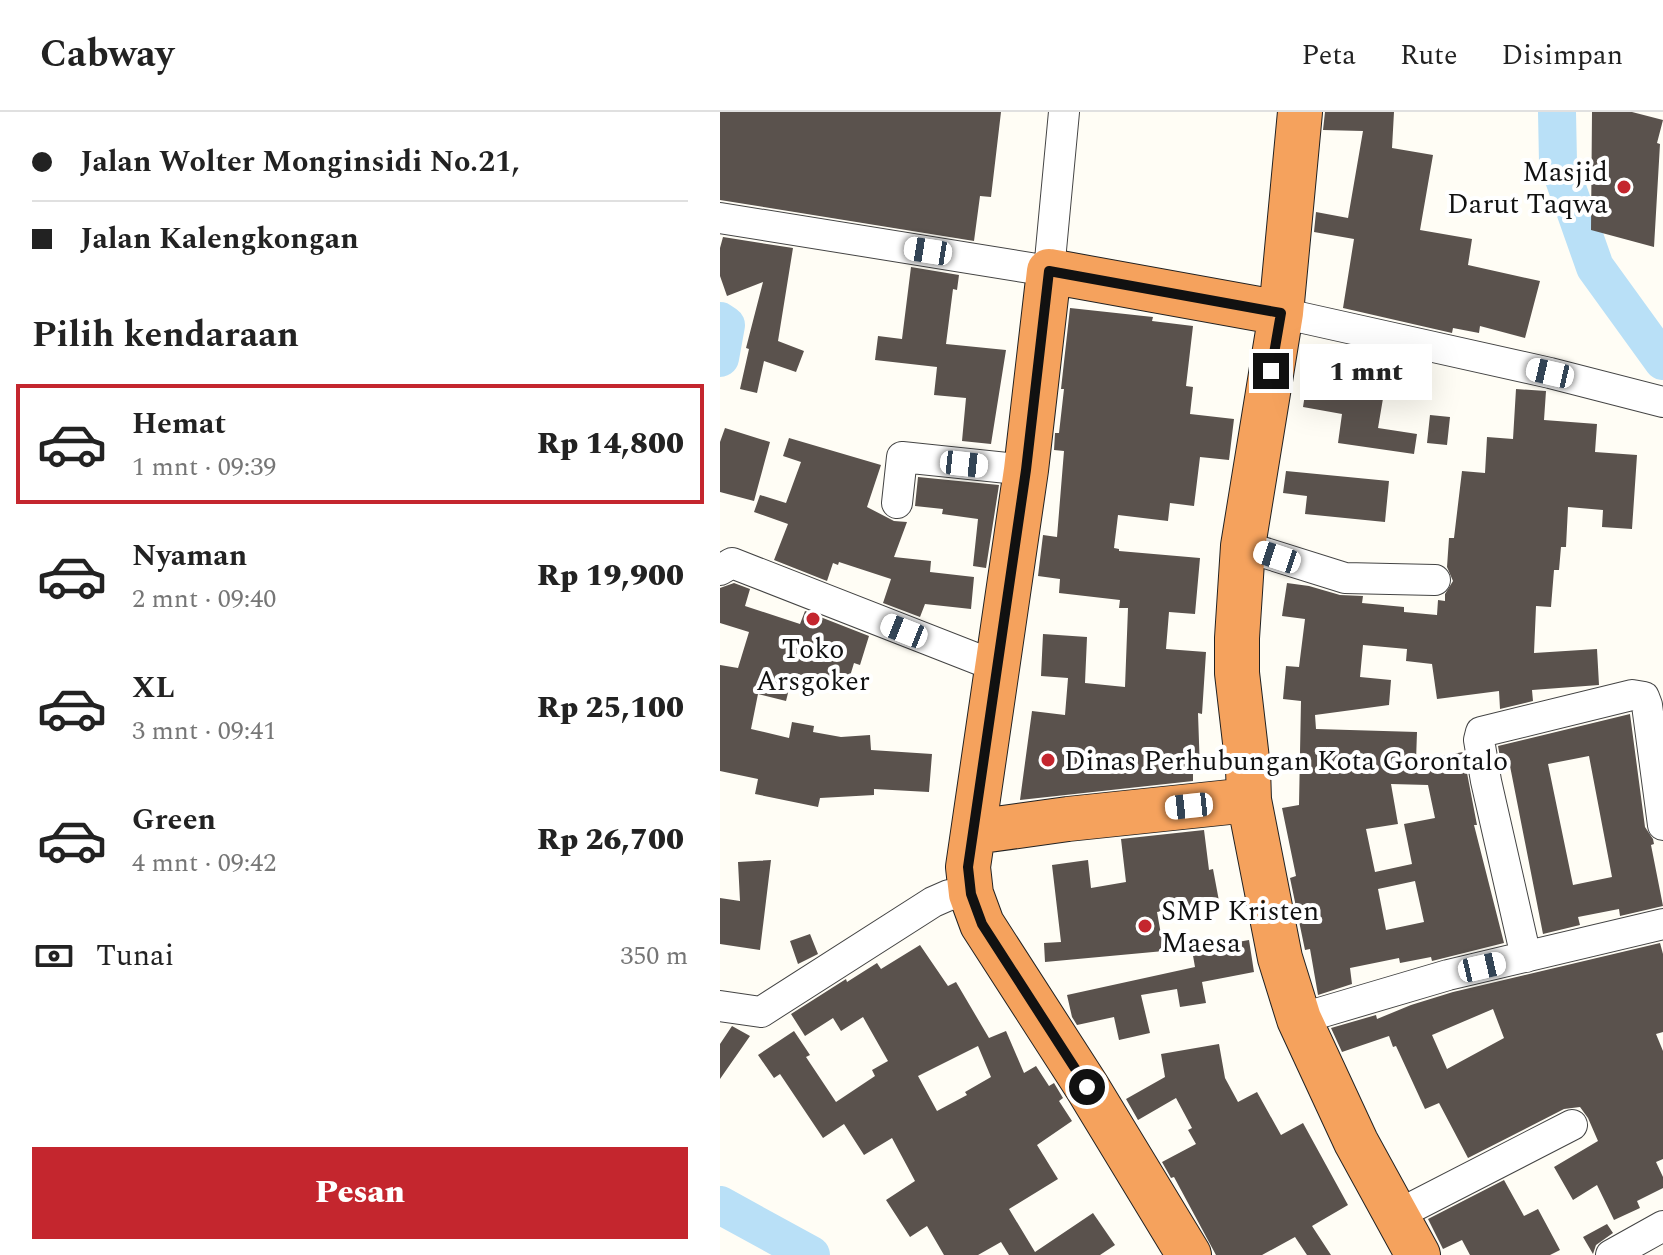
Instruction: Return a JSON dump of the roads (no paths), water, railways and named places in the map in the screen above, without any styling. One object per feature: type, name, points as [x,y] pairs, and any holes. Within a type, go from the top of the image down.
[{"type":"highway","points":[[1300,112],[1281,313],[1243,546],[1237,673],[1249,800],[1280,958],[1299,1019],[1356,1142],[1418,1255]]},
{"type":"highway","points":[[1189,1255],[1087,1087],[982,924],[971,894],[968,867],[1026,470],[1049,271],[1281,313]]},
{"type":"highway","points":[[974,832],[1249,800]]},
{"type":"street","points":[[720,218],[1049,271],[1064,112]]},
{"type":"street","points":[[1281,313],[1550,373],[1657,401]]},
{"type":"street","points":[[897,503],[902,457],[1026,470]]},
{"type":"street","points":[[1243,546],[1345,578],[1435,580]]},
{"type":"street","points":[[720,570],[732,563],[998,667]]},
{"type":"street","points":[[1526,957],[1486,781],[1479,740],[1481,732],[1632,695],[1644,697],[1661,780],[1663,825]]},
{"type":"street","points":[[720,1006],[761,1012],[933,902],[949,895],[971,894]]},
{"type":"street","points":[[1299,1019],[1448,975],[1663,924]]},
{"type":"street","points":[[1395,1216],[1572,1125]]},
{"type":"street","points":[[1611,1255],[1662,1229]]},
{"type":"waterway","points":[[1557,112],[1558,162],[1595,267],[1663,361]]},
{"type":"waterway","points":[[720,321],[726,325],[720,358]]},
{"type":"waterway","points":[[720,1205],[811,1255]]},
{"type":"place","name":"Masjid Darut Taqwa","points":[[1624,187]]},
{"type":"place","name":"Toko Arsgoker","points":[[813,619]]},
{"type":"place","name":"Dinas Perhubungan Kota Gorontalo","points":[[1048,760]]},
{"type":"place","name":"SMP Kristen Maesa","points":[[1145,926]]}]
